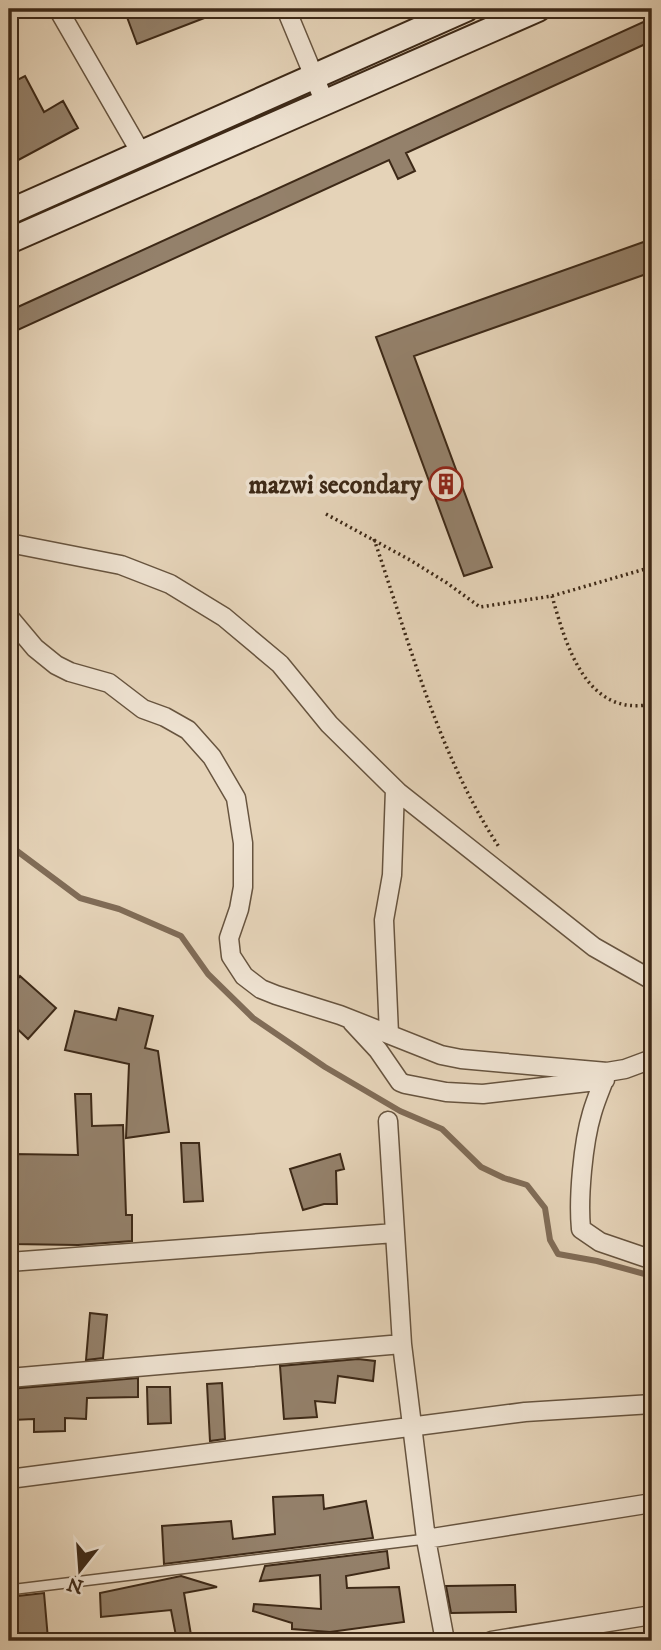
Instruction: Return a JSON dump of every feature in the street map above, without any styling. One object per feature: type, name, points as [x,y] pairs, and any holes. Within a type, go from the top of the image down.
[{"type":"main road","points":[[9,212],[466,9]]},
{"type":"main road","points":[[9,241],[538,9]]},
{"type":"street","points":[[58,9],[141,153]]},
{"type":"street","points":[[286,9],[325,103]]},
{"type":"street","points":[[9,543],[121,565],[170,584],[224,617],[280,664],[329,723],[395,789],[594,947],[652,980]]},
{"type":"street","points":[[9,617],[35,648],[56,665],[70,672],[109,682],[143,709],[188,730],[212,757],[236,798],[243,842],[243,887],[229,938],[231,956],[244,976],[261,989],[349,1019],[441,1055],[606,1076]]},
{"type":"street","points":[[389,1034],[384,920],[392,875],[395,789]]},
{"type":"street","points":[[349,1019],[378,1050],[400,1082],[446,1092],[483,1094],[606,1076],[652,1059]]},
{"type":"street","points":[[606,1076],[592,1115],[588,1136],[581,1229],[600,1242],[644,1256]]},
{"type":"street","points":[[388,1121],[402,1343],[426,1539],[445,1641]]},
{"type":"street","points":[[9,1262],[395,1233]]},
{"type":"street","points":[[9,1378],[402,1343]]},
{"type":"street","points":[[9,1479],[525,1412],[652,1404]]},
{"type":"street","points":[[426,1539],[652,1503]]},
{"type":"street","points":[[491,1641],[652,1615]]},
{"type":"lane","points":[[9,1590],[426,1539]]},
{"type":"path","points":[[326,514],[374,538],[447,583],[480,607],[552,596],[652,567]]},
{"type":"path","points":[[374,538],[440,737],[461,784],[507,857]]},
{"type":"path","points":[[552,596],[563,636],[576,666],[599,693],[617,702],[634,706],[652,704]]},
{"type":"building","points":[[124,9],[224,9],[225,10],[137,44]]},
{"type":"building","points":[[652,18],[652,41],[406,153],[415,171],[398,179],[389,160],[9,334],[9,311]]},
{"type":"building","points":[[25,76],[44,112],[63,101],[78,128],[9,165],[9,84]]},
{"type":"building","name":"mazwi secondary","points":[[652,239],[652,272],[414,356],[492,567],[464,576],[376,337]]},
{"type":"building","points":[[20,976],[56,1008],[28,1039],[9,1021],[9,989]]},
{"type":"building","points":[[119,1008],[153,1016],[145,1048],[158,1051],[169,1132],[126,1138],[129,1064],[65,1050],[75,1011],[116,1020]]},
{"type":"building","points":[[75,1094],[91,1094],[92,1126],[123,1125],[126,1215],[132,1215],[132,1241],[78,1245],[12,1244],[13,1154],[78,1155]]},
{"type":"building","points":[[181,1143],[199,1143],[203,1201],[184,1202]]},
{"type":"building","points":[[340,1154],[344,1169],[336,1171],[337,1204],[324,1204],[303,1210],[290,1169]]},
{"type":"building","points":[[90,1313],[107,1315],[103,1358],[86,1360]]},
{"type":"building","points":[[358,1359],[375,1361],[373,1381],[338,1376],[335,1403],[315,1401],[317,1417],[284,1419],[280,1366]]},
{"type":"building","points":[[138,1378],[138,1397],[87,1398],[86,1419],[65,1418],[65,1431],[34,1432],[34,1419],[12,1420],[9,1389]]},
{"type":"building","points":[[222,1383],[225,1439],[210,1441],[207,1384]]},
{"type":"building","points":[[147,1387],[170,1387],[171,1423],[148,1424]]},
{"type":"building","points":[[323,1495],[324,1509],[366,1501],[373,1538],[164,1564],[162,1526],[231,1521],[233,1539],[275,1534],[273,1497]]},
{"type":"building","points":[[387,1551],[389,1568],[346,1576],[347,1588],[399,1587],[404,1622],[330,1632],[292,1629],[292,1623],[253,1611],[254,1604],[321,1609],[320,1575],[260,1581],[265,1566]]},
{"type":"building","points":[[181,1576],[217,1587],[184,1593],[192,1641],[177,1641],[171,1610],[101,1617],[100,1593]]},
{"type":"building","points":[[515,1585],[516,1612],[451,1613],[446,1586]]},
{"type":"building","points":[[44,1593],[48,1639],[9,1641],[9,1597]]},
{"type":"waterway","points":[[9,845],[80,898],[119,909],[181,936],[208,974],[253,1018],[325,1067],[400,1111],[442,1129],[481,1167],[527,1185],[545,1208],[550,1240],[558,1254],[652,1276]]},
{"type":"place","name":"mazwi secondary","points":[[446,484]]}]
